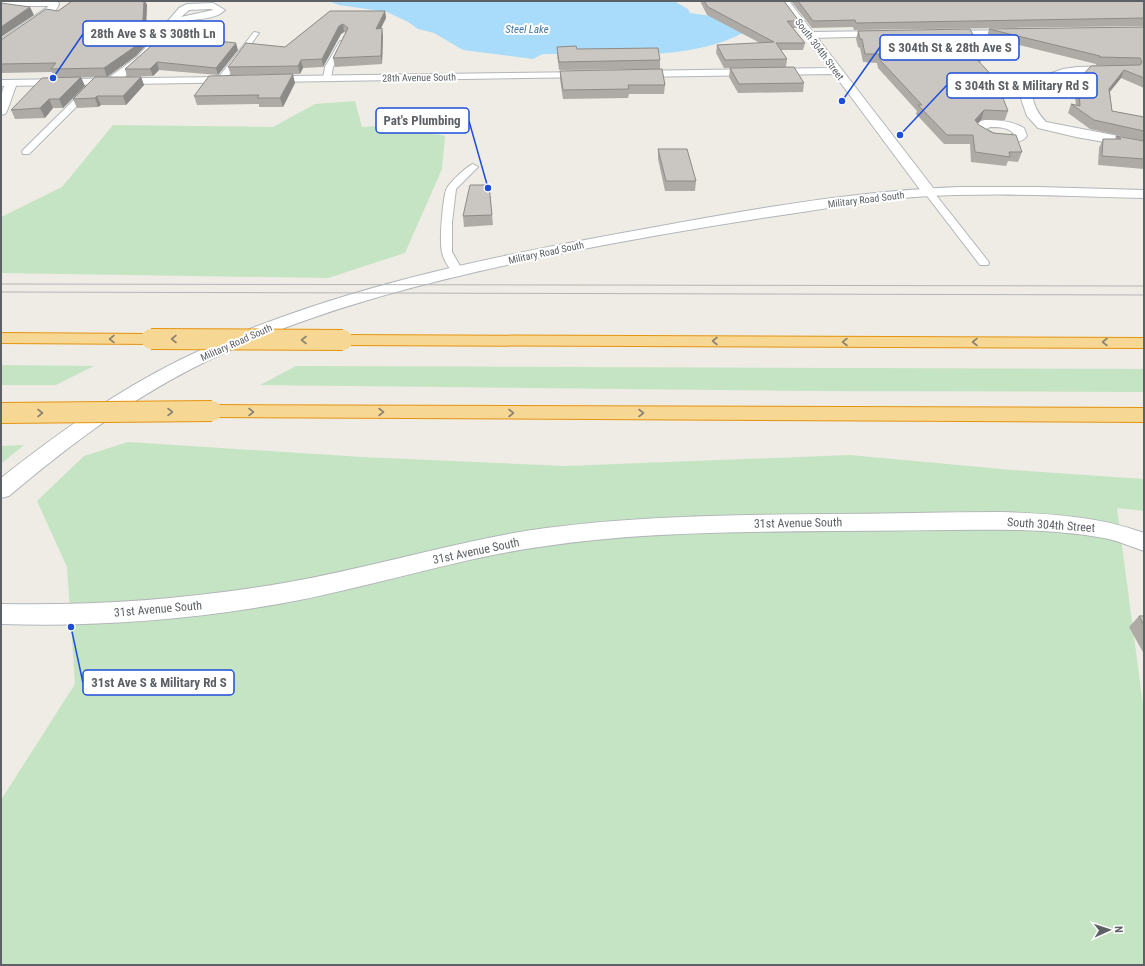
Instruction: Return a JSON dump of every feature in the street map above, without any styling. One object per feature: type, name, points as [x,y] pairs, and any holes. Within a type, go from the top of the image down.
[{"type":"highway","points":[[1,338],[1144,343]]},
{"type":"highway","points":[[1,413],[212,412],[1144,415]]},
{"type":"street","name":"South 304th Street","points":[[784,1],[929,192]]},
{"type":"street","points":[[1,3],[55,4],[53,8],[1,44]]},
{"type":"street","points":[[111,81],[141,59],[151,48],[151,42],[172,22]]},
{"type":"street","points":[[949,44],[933,34],[1026,32]]},
{"type":"street","points":[[964,33],[975,42],[974,45]]},
{"type":"street","points":[[810,35],[898,34]]},
{"type":"street","points":[[1024,85],[1063,72],[1077,70],[1132,69]]},
{"type":"street","points":[[624,74],[837,71]]},
{"type":"street","name":"28th Avenue South","points":[[6,83],[600,74]]},
{"type":"street","points":[[1024,85],[1049,89],[1050,85],[1039,81]]},
{"type":"street","points":[[1,111],[6,83]]},
{"type":"street","points":[[1024,85],[1033,116],[1042,124]]},
{"type":"street","points":[[1016,129],[1042,124],[1076,133],[1144,145]]},
{"type":"street","name":"Military Road South","points":[[1,490],[46,452],[136,391],[211,351],[271,326],[347,301],[457,271],[588,243],[716,220],[828,203],[929,192],[1015,190],[1144,194]]},
{"type":"street","name":"South 304th Street","points":[[955,521],[1061,523],[1109,531],[1144,542]]},
{"type":"street","name":"31st Avenue South","points":[[1,614],[43,615],[114,613],[228,602],[293,591],[543,537],[587,532],[655,526],[955,521]]},
{"type":"lane","points":[[221,80],[256,33]]},
{"type":"lane","points":[[328,78],[330,68],[345,35]]},
{"type":"lane","points":[[26,152],[98,81]]},
{"type":"lane","points":[[457,271],[447,252],[447,222],[451,188],[474,167]]},
{"type":"lane","points":[[929,192],[984,263]]},
{"type":"green space","points":[[355,101],[362,127],[395,125],[445,136],[442,169],[405,253],[328,278],[1,273],[1,217],[62,187],[113,125],[273,127],[315,104]]},
{"type":"green space","points":[[1,365],[94,366],[56,385],[1,385]]},
{"type":"green space","points":[[296,366],[1144,369],[1144,392],[809,391],[260,385]]},
{"type":"green space","points":[[128,442],[362,457],[565,466],[850,455],[1012,470],[1144,479],[1144,511],[1117,508],[1144,712],[1144,965],[1,965],[1,800],[75,684],[67,567],[37,501],[84,456]]},
{"type":"green space","points":[[24,445],[1,464],[1,446]]},
{"type":"water","name":"Steel Lake","points":[[328,1],[674,1],[688,9],[690,13],[711,16],[743,33],[696,49],[671,53],[619,55],[543,54],[533,59],[463,50],[434,33],[418,29],[408,22],[387,12],[339,5]]},
{"type":"building","points":[[72,1],[144,1],[142,38],[133,48],[104,68],[51,69],[56,63],[1,64],[1,40],[46,9],[58,11]]},
{"type":"building","points":[[704,1],[784,1],[799,21],[787,21],[805,43],[776,43],[787,59],[725,60],[717,45],[774,42],[708,7]]},
{"type":"building","points":[[798,1],[1144,1],[1144,18],[856,23],[855,20],[813,21]]},
{"type":"building","points":[[1,3],[30,7],[1,27]]},
{"type":"building","points":[[330,11],[385,11],[376,29],[382,28],[381,56],[333,58],[348,28],[343,24],[339,26],[322,59],[301,60],[298,66],[228,67],[246,43],[285,47]]},
{"type":"building","points":[[1144,27],[1144,78],[1124,70],[1109,89],[1112,111],[1144,117],[1144,131],[1094,120],[1071,104],[1080,106],[1078,80],[1091,66],[1140,65],[1142,62],[1140,58],[1099,57],[1100,56],[989,29]]},
{"type":"building","points":[[970,29],[983,54],[972,54],[996,80],[1008,111],[984,110],[975,120],[979,125],[993,133],[1016,135],[1022,152],[1009,152],[1010,157],[975,152],[973,135],[947,135],[918,105],[922,105],[880,60],[879,54],[865,54],[862,39],[860,39],[858,31]]},
{"type":"building","points":[[157,34],[236,43],[216,68],[157,62],[150,69],[125,69],[155,42]]},
{"type":"building","points":[[576,46],[577,49],[658,48],[660,60],[559,62],[557,47]]},
{"type":"building","points":[[794,67],[804,83],[739,84],[730,68]]},
{"type":"building","points":[[662,69],[665,85],[628,85],[629,89],[563,90],[560,71]]},
{"type":"building","points":[[293,74],[280,98],[257,98],[259,95],[194,96],[209,76]]},
{"type":"building","points":[[81,77],[59,99],[49,99],[40,108],[11,110],[42,78]]},
{"type":"building","points":[[95,77],[141,77],[123,96],[97,96],[95,98],[73,99]]},
{"type":"building","points":[[1116,136],[1144,141],[1144,159],[1102,156],[1103,139],[1121,139]]},
{"type":"building","points":[[658,149],[687,149],[696,181],[666,181]]},
{"type":"building","points":[[470,185],[489,185],[492,215],[463,216]]},
{"type":"building","points":[[1139,616],[1144,616],[1144,625]]},
{"type":"tram line","points":[[1,284],[1144,286]]},
{"type":"tram line","points":[[1,292],[1144,295]]},
{"type":"place","name":"28th Ave S & S 308th Ln","points":[[53,78]]},
{"type":"place","name":"S 304th St & 28th Ave S","points":[[842,101]]},
{"type":"place","name":"S 304th St & Military Rd S","points":[[900,135]]},
{"type":"place","name":"Pat's Plumbing","points":[[488,188]]},
{"type":"place","name":"31st Ave S & Military Rd S","points":[[71,627]]}]
